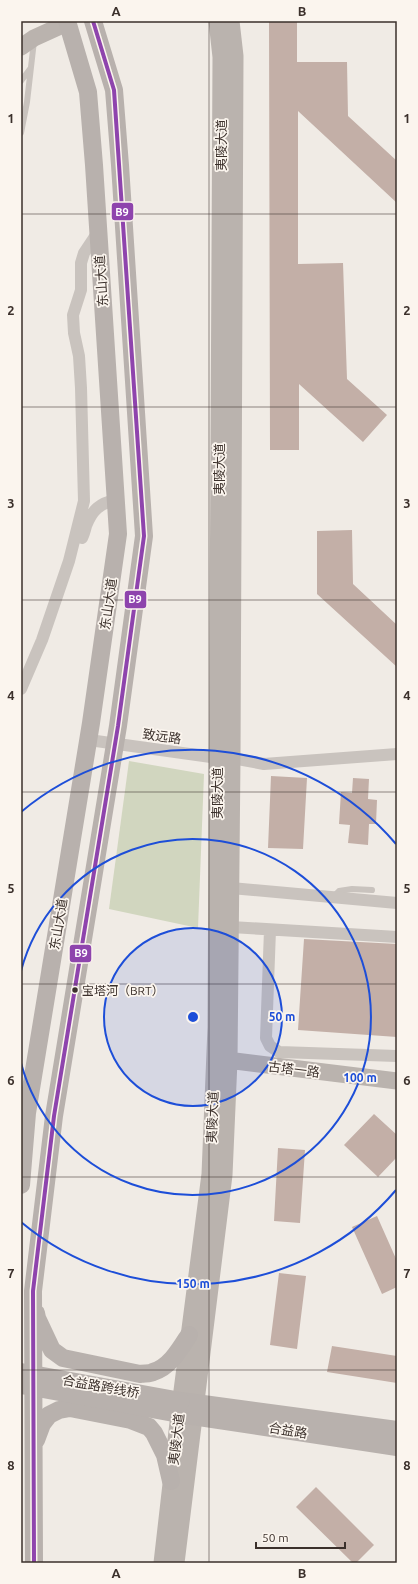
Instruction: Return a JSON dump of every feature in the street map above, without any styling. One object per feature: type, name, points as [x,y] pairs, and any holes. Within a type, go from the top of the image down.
[{"type":"main road","name":"东山大道","points":[[34,1563],[33,1291],[54,1116],[115,744],[144,536],[114,90],[94,21]]},
{"type":"main road","name":"夷陵大道","points":[[176,1563],[187,1408],[189,1335],[210,1174],[222,1060],[231,927],[231,888],[225,758],[221,57],[217,21]]},
{"type":"main road","name":"夷陵大道","points":[[162,1563],[171,1481],[187,1408],[224,1176],[222,1060],[235,56],[231,21]]},
{"type":"main road","name":"东山大道","points":[[21,1185],[27,1113],[89,740],[118,534],[88,92],[67,22]]},
{"type":"main road","points":[[28,42],[67,22]]},
{"type":"main road","name":"古塔一路","points":[[222,1060],[397,1081]]},
{"type":"main road","points":[[33,1291],[37,1318],[52,1350],[63,1358],[140,1374],[153,1372],[163,1367],[174,1358],[189,1335]]},
{"type":"main road","name":"合益路跨线桥","points":[[21,1372],[187,1408]]},
{"type":"main road","name":"合益路跨线桥","points":[[21,1385],[187,1408]]},
{"type":"main road","points":[[34,1447],[42,1424],[49,1415],[59,1410],[70,1408],[131,1420],[149,1427],[154,1433],[165,1455],[171,1481]]},
{"type":"main road","name":"合益路","points":[[187,1408],[397,1430]]},
{"type":"main road","name":"合益路","points":[[187,1408],[397,1447]]},
{"type":"street","points":[[21,689],[42,640],[70,561],[84,501],[81,388],[79,356],[74,333],[74,315],[82,290],[81,263],[84,253],[98,232]]},
{"type":"street","points":[[75,541],[79,541],[83,536],[94,510],[104,502],[116,500]]},
{"type":"street","name":"致远路","points":[[89,740],[264,764],[397,754]]},
{"type":"street","points":[[231,888],[397,903]]},
{"type":"street","points":[[231,927],[397,938]]},
{"type":"street","points":[[270,930],[266,1038],[270,1046],[279,1052],[397,1056]]},
{"type":"lane","points":[[21,133],[27,102],[31,68],[28,42]]},
{"type":"lane","points":[[21,81],[31,68]]},
{"type":"lane","points":[[333,897],[339,891],[352,889],[372,890]]},
{"type":"green space","points":[[129,761],[204,774],[198,928],[109,909]]},
{"type":"building","points":[[269,21],[297,21],[297,62],[347,62],[348,116],[397,161],[397,203],[298,111],[298,264],[343,263],[347,379],[387,415],[363,442],[299,384],[299,450],[270,450]]},
{"type":"building","points":[[352,530],[353,584],[397,625],[397,667],[317,594],[317,531]]},
{"type":"building","points":[[271,776],[307,778],[303,849],[268,848]]},
{"type":"building","points":[[353,778],[369,779],[368,799],[377,800],[376,824],[369,824],[368,845],[348,843],[350,825],[339,824],[341,792],[352,793]]},
{"type":"building","points":[[304,939],[397,944],[397,1037],[298,1030]]},
{"type":"building","points":[[374,1114],[397,1135],[397,1157],[378,1177],[344,1145]]},
{"type":"building","points":[[278,1148],[305,1150],[300,1223],[274,1221]]},
{"type":"building","points":[[377,1216],[397,1261],[397,1287],[382,1294],[352,1227]]},
{"type":"building","points":[[279,1273],[306,1276],[297,1349],[270,1345]]},
{"type":"building","points":[[332,1346],[397,1356],[397,1383],[327,1372]]},
{"type":"building","points":[[316,1487],[374,1545],[356,1563],[353,1563],[296,1507]]},
{"type":"transit line","name":"B9","points":[[34,1563],[33,1291],[54,1116],[118,726],[144,536],[114,90],[93,21]]},
{"type":"place","name":"宝塔河（BRT）","points":[[75,990]]}]
